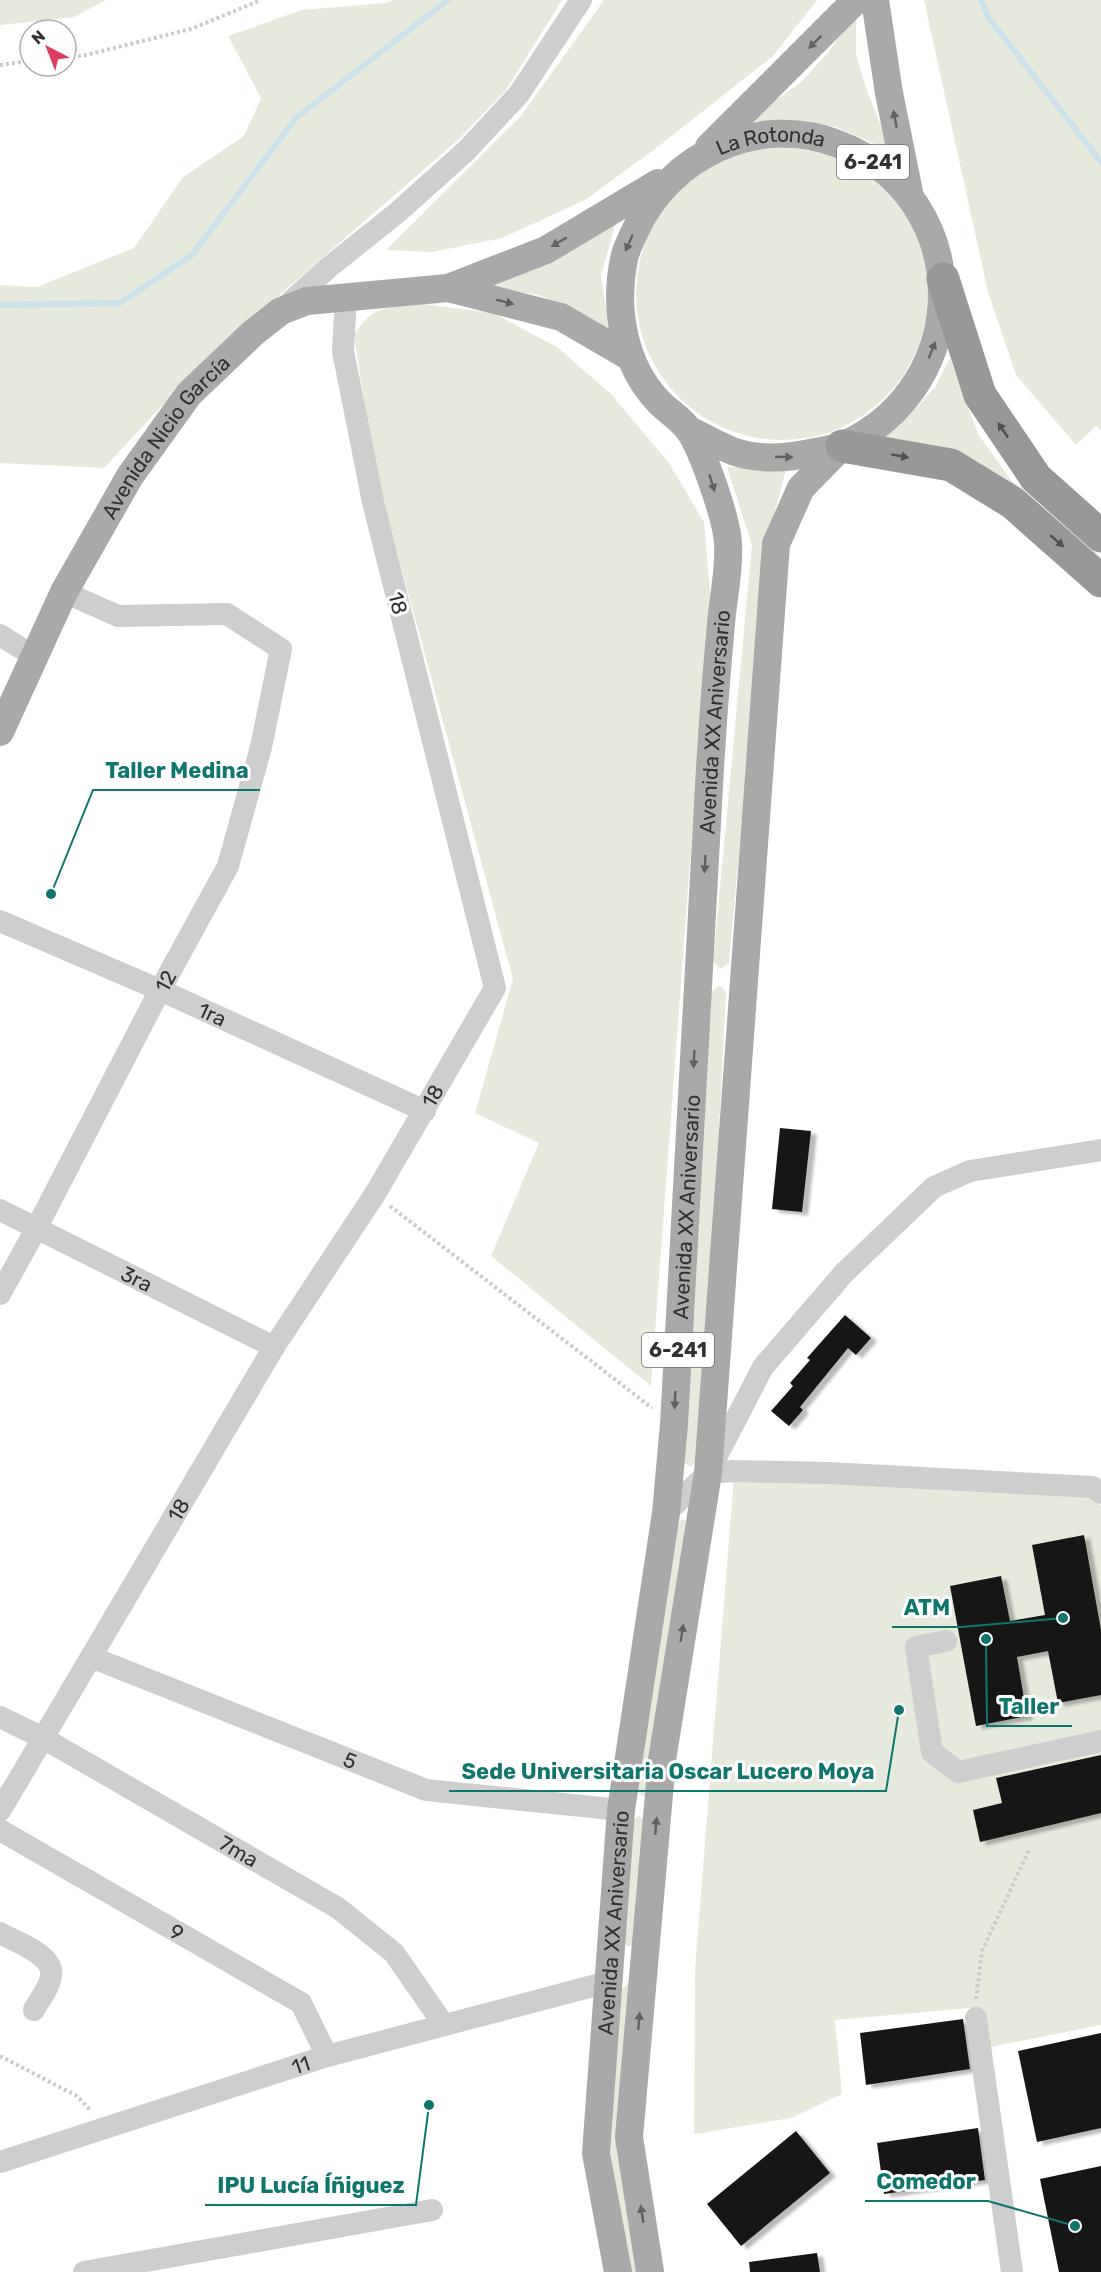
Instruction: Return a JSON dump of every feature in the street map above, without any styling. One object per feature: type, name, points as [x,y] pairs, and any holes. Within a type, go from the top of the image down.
[{"type":"highway","points":[[943,279],[980,395],[1036,478],[1101,536]]},
{"type":"highway","points":[[842,446],[951,465],[1013,503],[1101,581]]},
{"type":"main road","name":"6-241","points":[[691,162],[856,0]]},
{"type":"main road","name":"6-241","points":[[875,0],[910,196]]},
{"type":"main road","name":"La Rotonda","points":[[790,134],[836,143],[877,164],[910,196],[932,236],[943,279],[939,331],[920,379],[886,419],[842,446],[790,458],[737,453],[689,430],[654,398],[630,357],[619,306],[624,255],[645,207],[691,162],[744,138],[790,134]]},
{"type":"main road","points":[[448,288],[546,250],[691,162]]},
{"type":"main road","name":"Avenida Nicio García","points":[[0,732],[64,592],[130,476],[189,394],[253,333],[280,311],[307,301],[448,288]]},
{"type":"main road","points":[[448,288],[561,317],[630,357]]},
{"type":"main road","name":"Avenida XX Aniversario","points":[[618,2272],[596,2153],[621,1810],[666,1513],[674,1424],[713,705],[729,541],[711,476],[689,430]]},
{"type":"main road","name":"Avenida XX Aniversario","points":[[650,2272],[629,2137],[662,1760],[708,1473],[776,544],[801,488],[842,446]]},
{"type":"street","points":[[280,311],[328,268],[398,212],[467,150],[519,94],[581,0]]},
{"type":"street","name":"18","points":[[0,1811],[273,1347],[375,1194],[495,988],[373,502],[344,351],[346,296]]},
{"type":"street","name":"12","points":[[0,1294],[228,866],[261,747],[281,649],[227,614],[118,616],[64,592]]},
{"type":"street","points":[[0,635],[34,657]]},
{"type":"street","name":"1ra","points":[[0,921],[160,990],[425,1111]]},
{"type":"street","points":[[666,1513],[708,1473],[764,1367],[844,1273],[934,1187],[970,1171],[1101,1150]]},
{"type":"street","name":"3ra","points":[[0,1210],[273,1347]]},
{"type":"street","points":[[708,1473],[732,1471],[828,1473],[1093,1487],[1101,1492]]},
{"type":"street","points":[[946,1641],[916,1647],[932,1752],[957,1772],[1101,1741]]},
{"type":"street","name":"5","points":[[90,1657],[426,1790],[621,1810]]},
{"type":"street","name":"7ma","points":[[0,1717],[43,1738],[338,1908],[394,1953],[444,2025]]},
{"type":"street","name":"9","points":[[0,1830],[301,2003],[327,2056]]},
{"type":"street","points":[[0,1934],[46,1958],[50,1965],[51,1976],[34,2010]]},
{"type":"street","name":"11","points":[[0,2162],[327,2056],[608,1982]]},
{"type":"street","points":[[976,2018],[1012,2272]]},
{"type":"street","points":[[84,2272],[432,2210]]},
{"type":"path","points":[[78,57],[191,29],[261,0]]},
{"type":"path","points":[[0,65],[18,63]]},
{"type":"path","points":[[375,1194],[674,1424]]},
{"type":"path","points":[[976,2018],[976,1988],[982,1951],[1029,1850]]},
{"type":"path","points":[[0,2056],[77,2096],[106,2128]]},
{"type":"shaded area","points":[[0,0],[106,0],[74,17],[18,18],[18,23],[0,25]]},
{"type":"shaded area","points":[[393,0],[562,0],[506,90],[459,139],[261,311],[155,413],[104,468],[0,463],[0,285],[37,287],[134,248],[183,177],[244,136],[261,98],[228,36],[302,10],[387,3]]},
{"type":"shaded area","points":[[604,0],[817,0],[773,56],[659,146],[585,200],[502,238],[432,252],[386,250],[521,116]]},
{"type":"shaded area","points":[[924,0],[1101,0],[1101,430],[1096,426],[1076,445],[1016,375],[988,292]]},
{"type":"shaded area","points":[[856,15],[856,54],[867,91],[891,151],[836,127],[798,122],[746,121],[800,83],[826,55]]},
{"type":"shaded area","points":[[782,148],[824,154],[851,165],[875,181],[895,201],[911,225],[922,252],[928,294],[922,336],[911,363],[895,387],[875,407],[851,423],[824,434],[782,440],[740,434],[713,423],[689,407],[669,387],[653,363],[642,336],[636,294],[642,252],[653,225],[669,201],[689,181],[713,165],[740,154]]},
{"type":"shaded area","points":[[617,219],[601,275],[610,334],[563,304],[535,294],[482,287]]},
{"type":"shaded area","points":[[423,304],[493,313],[557,347],[611,394],[669,463],[704,522],[710,592],[651,1386],[491,1256],[539,1143],[475,1113],[513,979],[375,471],[354,335],[368,317],[376,312],[392,307]]},
{"type":"shaded area","points":[[950,358],[978,434],[1011,480],[1101,557],[1101,568],[880,440],[907,418],[935,387]]},
{"type":"shaded area","points":[[727,467],[786,469],[767,542],[729,963],[720,969],[713,962],[752,545]]},
{"type":"shaded area","points":[[719,985],[726,992],[702,1456],[691,1467],[683,1462],[710,994]]},
{"type":"shaded area","points":[[734,1477],[1031,1493],[1093,1498],[1101,1506],[1101,2025],[976,2050],[970,2008],[835,2020],[842,2094],[791,2118],[694,2134],[695,1970]]},
{"type":"shaded area","points":[[682,1519],[690,1523],[652,1788],[643,1797],[634,1788],[673,1530]]},
{"type":"shaded area","points":[[639,1816],[648,1822],[638,1943],[627,1947],[622,1934],[630,1823]]},
{"type":"shaded area","points":[[631,1981],[645,2272],[631,2272],[610,2149],[621,1990]]},
{"type":"building","points":[[780,1128],[811,1131],[802,1212],[772,1209]]},
{"type":"building","points":[[845,1315],[871,1338],[856,1355],[848,1348],[800,1407],[803,1410],[789,1426],[771,1411],[793,1386],[790,1383],[810,1360],[807,1358]]},
{"type":"building","points":[[1084,1535],[1101,1630],[1101,1695],[1058,1703],[1048,1651],[1017,1657],[1027,1716],[976,1726],[950,1586],[1001,1576],[1010,1621],[1045,1615],[1032,1545]]},
{"type":"building","points":[[1101,1755],[1101,1813],[980,1842],[973,1810],[1002,1803],[996,1778]]},
{"type":"building","points":[[963,2019],[970,2069],[866,2085],[860,2033]]},
{"type":"building","points":[[1101,2033],[1101,2128],[1037,2142],[1018,2051]]},
{"type":"building","points":[[978,2128],[985,2180],[884,2194],[877,2143]]},
{"type":"building","points":[[796,2131],[830,2173],[741,2246],[707,2204]]},
{"type":"building","points":[[1101,2166],[1101,2272],[1059,2272],[1040,2179]]},
{"type":"building","points":[[817,2253],[820,2272],[750,2272],[749,2262]]},
{"type":"waterway","points":[[0,305],[120,303],[192,255],[296,118],[448,0]]},
{"type":"waterway","points":[[981,0],[988,17],[1101,162]]},
{"type":"place","name":"Taller Medina","points":[[51,894]]},
{"type":"place","name":"ATM","points":[[1063,1618]]},
{"type":"place","name":"Taller","points":[[986,1639]]},
{"type":"place","name":"Sede Universitaria Oscar Lucero Moya","points":[[899,1710]]},
{"type":"place","name":"IPU Lucía Íñiguez","points":[[429,2105]]},
{"type":"place","name":"Comedor","points":[[1075,2226]]}]
